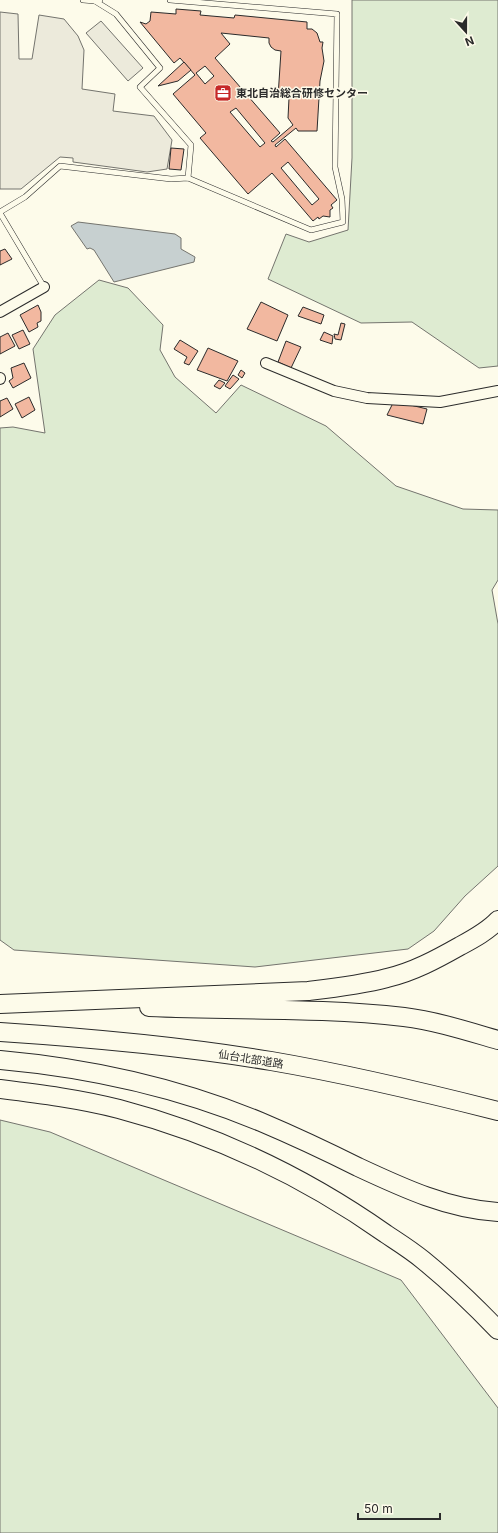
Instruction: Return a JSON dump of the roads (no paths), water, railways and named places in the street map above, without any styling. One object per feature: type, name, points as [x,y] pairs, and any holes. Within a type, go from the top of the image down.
[{"type":"highway","points":[[0,1004],[175,995],[308,991],[350,986],[387,978],[417,968],[444,956],[471,940],[498,920]]},
{"type":"highway","points":[[28,1003],[155,1008],[354,1012],[405,1017],[440,1024],[498,1040]]},
{"type":"highway","name":"仙台北部道路","points":[[0,1032],[80,1037],[146,1044],[270,1061],[350,1076],[436,1095],[498,1111]]},
{"type":"highway","points":[[0,1060],[96,1074],[189,1096],[262,1122],[414,1192],[448,1204],[482,1211],[498,1212]]},
{"type":"highway","points":[[0,1089],[51,1095],[119,1109],[186,1130],[247,1154],[300,1181],[364,1218],[422,1259],[464,1295],[498,1330]]},
{"type":"street","points":[[0,312],[44,287]]},
{"type":"street","points":[[266,364],[334,391],[367,398],[440,402],[498,391]]},
{"type":"lane","points":[[83,0],[98,1],[116,14],[160,68],[140,87],[191,146],[188,178]]},
{"type":"lane","points":[[44,287],[0,213],[25,198],[60,166],[171,179],[188,178],[311,230],[343,222],[342,199],[335,167],[337,14],[170,0]]},
{"type":"place","name":"東北自治総合研修センター","points":[[223,93]]}]
